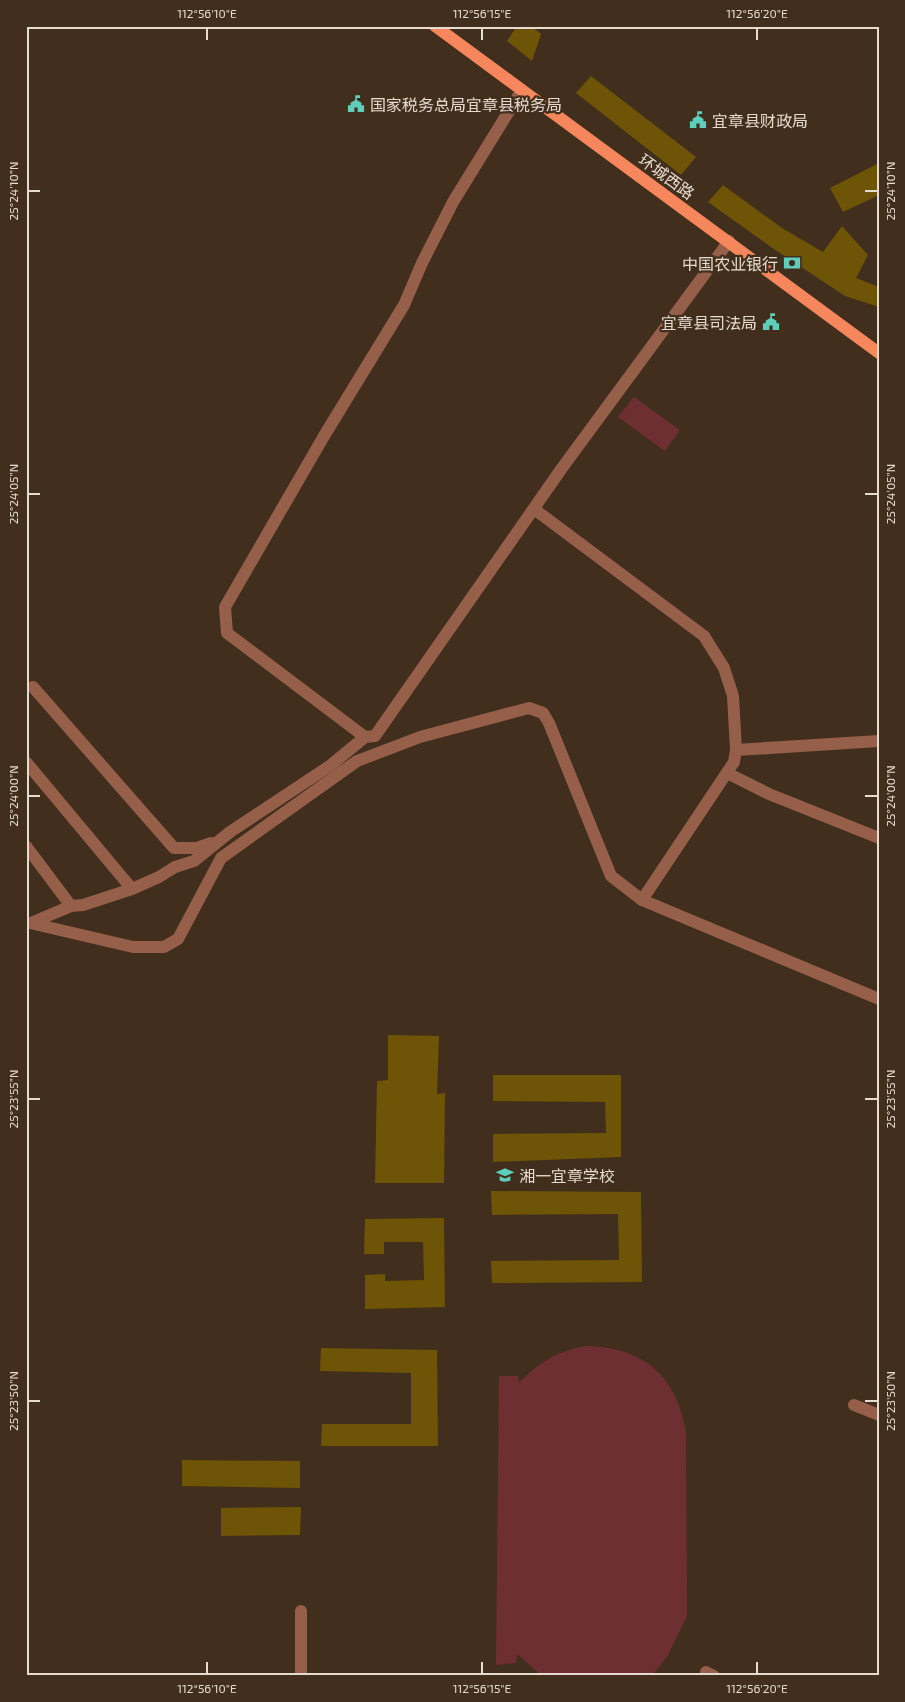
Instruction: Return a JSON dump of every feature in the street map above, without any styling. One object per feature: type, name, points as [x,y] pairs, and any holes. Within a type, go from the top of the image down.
[{"type":"main road","name":"环城西路","points":[[435,26],[879,353]]},
{"type":"street","points":[[366,737],[226,633],[225,607],[324,436],[404,306],[422,262],[453,202],[522,90]]},
{"type":"street","points":[[29,923],[71,906],[83,905],[132,890],[160,877],[175,867],[194,861],[220,840],[331,765],[366,737],[375,736],[534,509],[729,241]]},
{"type":"street","points":[[534,509],[704,636],[724,668],[733,696],[736,750],[734,762],[642,900]]},
{"type":"street","points":[[33,687],[174,848],[197,848],[220,840]]},
{"type":"street","points":[[29,923],[133,947],[164,946],[178,939],[221,858],[357,761],[420,737],[529,708],[543,712],[549,723],[611,876],[642,900],[879,999]]},
{"type":"street","points":[[736,750],[879,741]]},
{"type":"street","points":[[26,762],[132,890]]},
{"type":"street","points":[[727,773],[769,794],[879,838]]},
{"type":"street","points":[[26,846],[71,906]]},
{"type":"street","points":[[854,1405],[879,1415]]},
{"type":"street","points":[[301,1611],[301,1676]]},
{"type":"shaded area","points":[[634,397],[680,430],[665,451],[618,417]]},
{"type":"shaded area","points":[[586,1346],[625,1352],[641,1359],[654,1368],[666,1381],[675,1396],[686,1433],[687,1616],[668,1655],[656,1671],[649,1676],[542,1676],[517,1654],[516,1663],[496,1665],[499,1376],[518,1376],[519,1383],[550,1358]]},
{"type":"building","points":[[517,26],[531,26],[541,34],[532,61],[507,41]]},
{"type":"building","points":[[591,76],[696,157],[681,175],[576,93]]},
{"type":"building","points":[[879,163],[879,195],[843,212],[830,188]]},
{"type":"building","points":[[723,185],[782,228],[823,252],[842,226],[868,255],[856,278],[879,287],[879,307],[845,296],[708,202]]},
{"type":"building","points":[[388,1035],[439,1036],[437,1094],[445,1093],[444,1183],[375,1183],[377,1081],[388,1080]]},
{"type":"building","points":[[493,1075],[621,1075],[621,1157],[493,1162],[493,1134],[606,1133],[605,1102],[493,1101]]},
{"type":"building","points":[[491,1191],[641,1192],[642,1282],[492,1283],[491,1261],[619,1260],[618,1214],[492,1215]]},
{"type":"building","points":[[444,1218],[445,1307],[365,1309],[365,1275],[385,1274],[385,1281],[424,1280],[423,1242],[384,1242],[384,1254],[364,1254],[365,1219]]},
{"type":"building","points":[[321,1348],[437,1350],[438,1446],[321,1446],[322,1424],[411,1424],[411,1373],[320,1371]]},
{"type":"building","points":[[182,1460],[300,1461],[300,1488],[182,1486]]},
{"type":"building","points":[[301,1507],[300,1535],[221,1536],[221,1508]]},
{"type":"place","name":"国家税务总局宜章县税务局","points":[[356,104]]},
{"type":"place","name":"宜章县财政局","points":[[698,120]]},
{"type":"place","name":"中国农业银行","points":[[792,263]]},
{"type":"place","name":"宜章县司法局","points":[[771,322]]},
{"type":"place","name":"湘一宜章学校","points":[[505,1175]]}]
